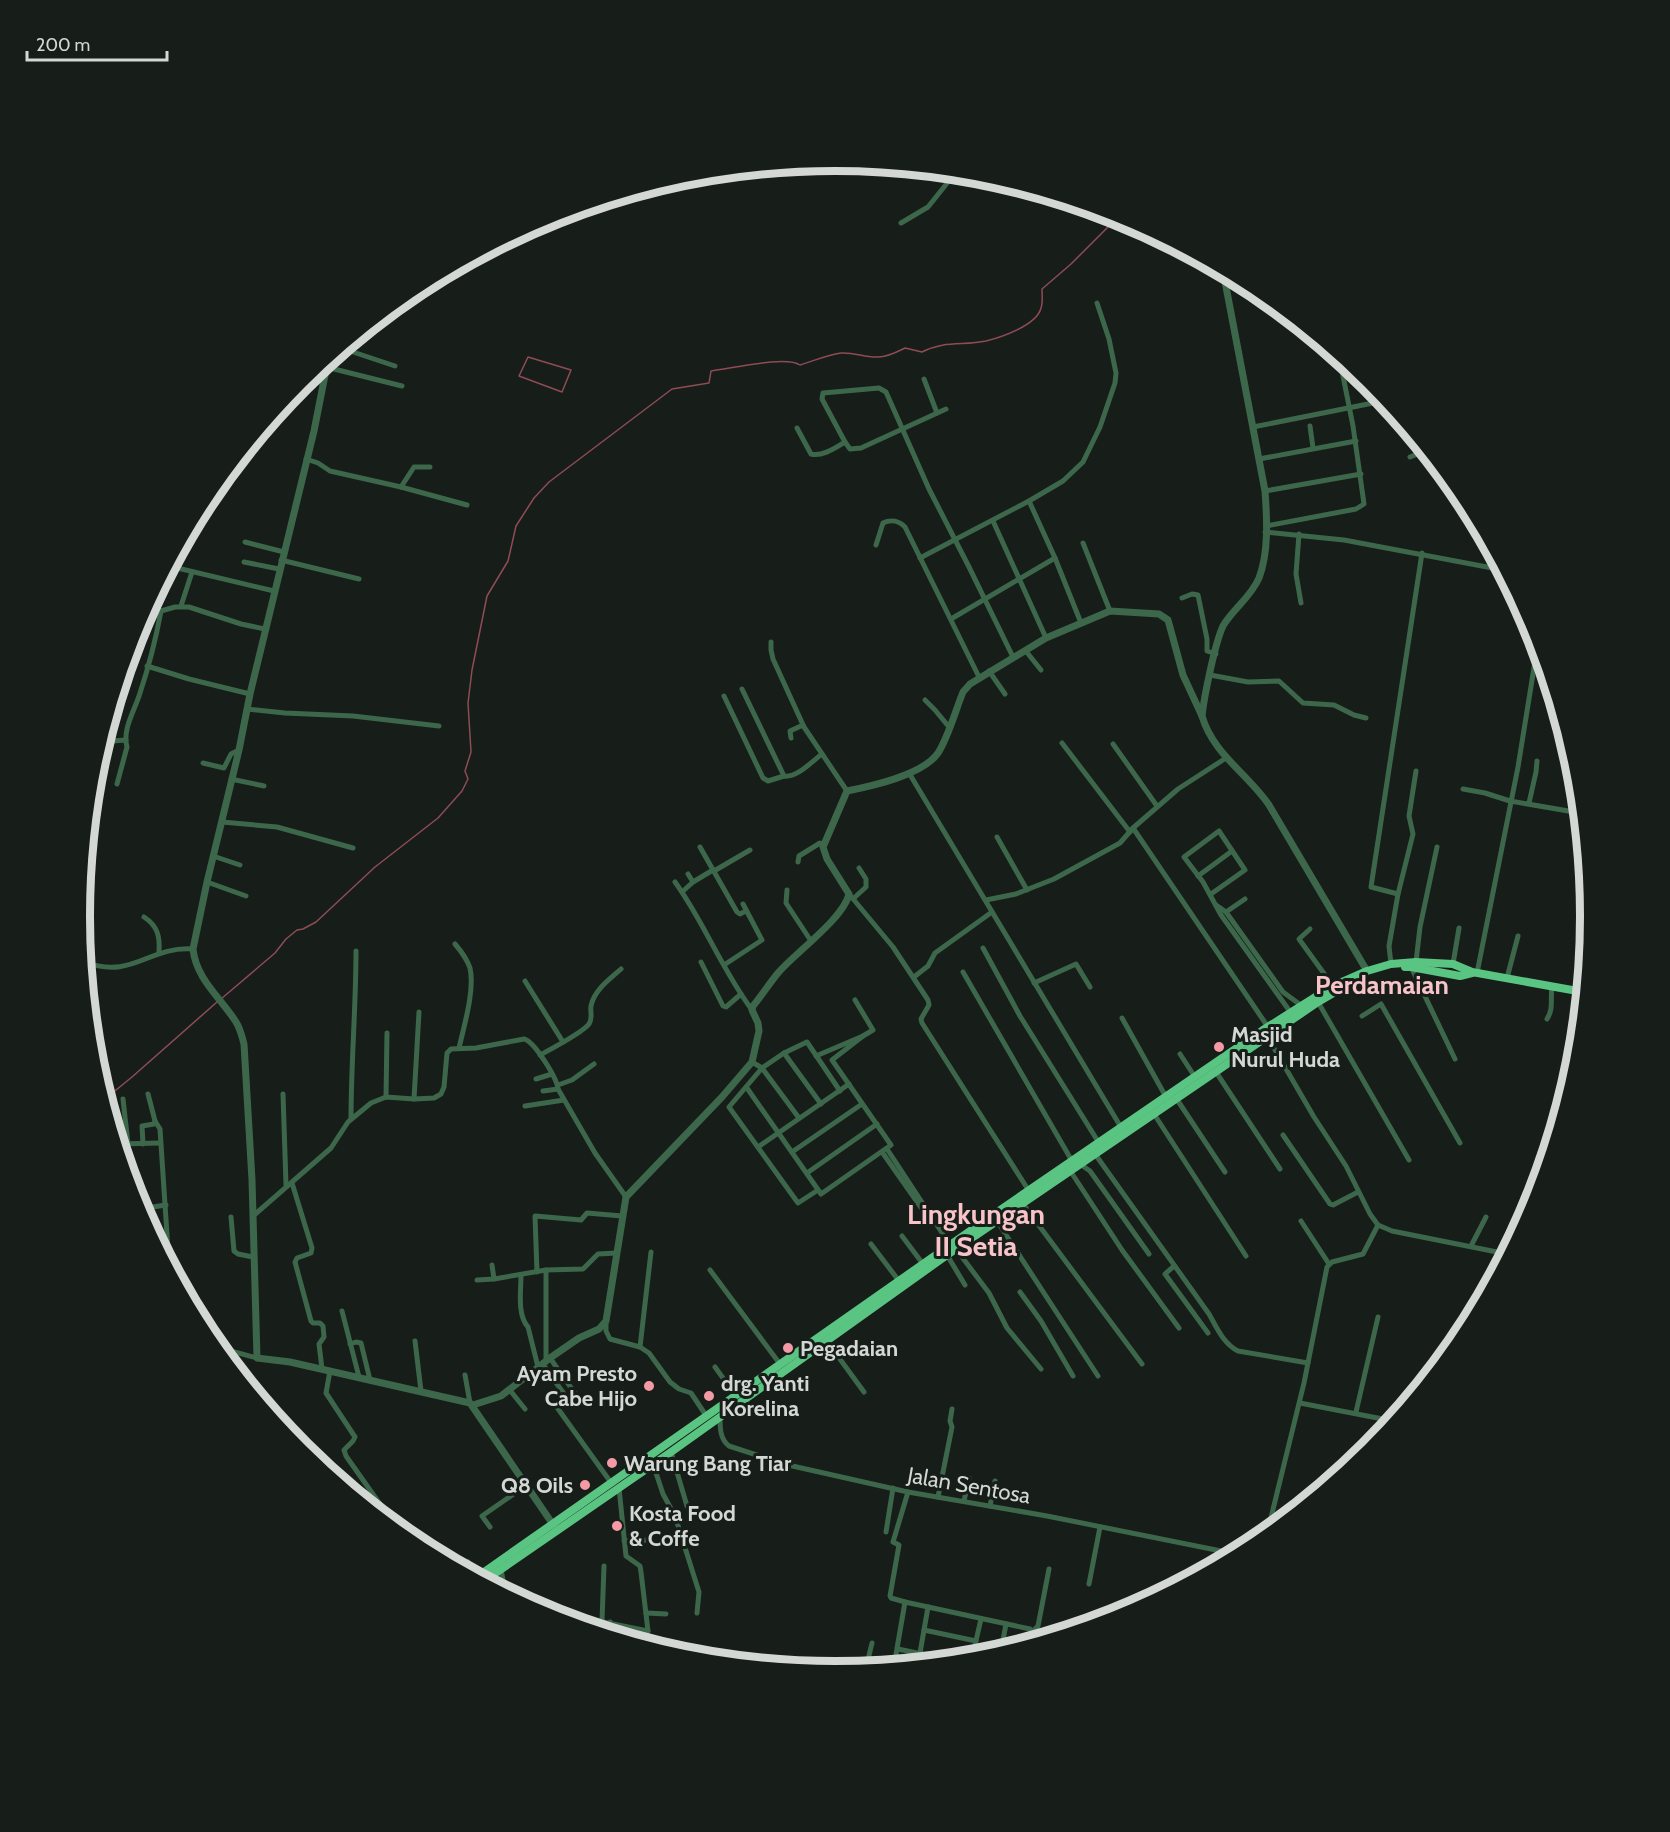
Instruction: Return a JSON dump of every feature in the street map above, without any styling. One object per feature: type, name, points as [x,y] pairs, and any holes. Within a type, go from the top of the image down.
[{"type":"highway","points":[[616,1486],[671,1452],[719,1413],[947,1255],[953,1247],[1029,1191],[1095,1154],[1166,1097],[1333,986],[1390,964],[1453,964],[1475,973],[1576,991]]},
{"type":"highway","points":[[486,1574],[616,1486],[707,1417],[719,1413],[736,1396],[923,1264],[997,1221],[1071,1172],[1076,1163],[1099,1143],[1154,1114],[1216,1072],[1266,1031],[1369,974],[1413,964],[1460,976],[1475,973]]},
{"type":"highway","points":[[488,1575],[501,1569],[555,1528]]},
{"type":"street","points":[[901,223],[928,207],[950,180]]},
{"type":"street","points":[[1202,716],[1223,626],[1258,580],[1263,564],[1265,529],[1264,491],[1259,459],[1225,282]]},
{"type":"street","points":[[1226,287],[1231,286]]},
{"type":"street","points":[[920,558],[993,521],[1063,481],[1083,462],[1110,399],[1116,373],[1109,339],[1097,303]]},
{"type":"street","points":[[350,351],[395,366]]},
{"type":"street","points":[[334,365],[402,386]]},
{"type":"street","points":[[1265,529],[1362,507],[1365,500],[1342,371]]},
{"type":"street","points":[[257,1358],[253,1216],[244,1044],[237,1024],[200,972],[194,958],[194,949],[207,882],[239,750],[246,709],[325,374]]},
{"type":"street","points":[[924,379],[937,413]]},
{"type":"street","points":[[946,409],[903,428],[861,448],[850,449],[822,399],[823,393],[879,388],[884,390],[903,428],[929,489],[1013,657]]},
{"type":"street","points":[[1253,427],[1375,404]]},
{"type":"street","points":[[1311,426],[1313,448]]},
{"type":"street","points":[[797,428],[814,456],[845,442]]},
{"type":"street","points":[[1259,459],[1356,441]]},
{"type":"street","points":[[1410,457],[1419,453]]},
{"type":"street","points":[[306,459],[330,471],[401,487],[467,506]]},
{"type":"street","points":[[401,487],[414,467],[430,467]]},
{"type":"street","points":[[1264,491],[1361,474]]},
{"type":"street","points":[[1029,501],[1055,558],[1080,623]]},
{"type":"street","points":[[876,545],[883,523],[887,520],[900,523],[905,527],[979,677]]},
{"type":"street","points":[[993,521],[1046,638]]},
{"type":"street","points":[[1265,529],[1422,553],[1493,568]]},
{"type":"street","points":[[1299,534],[1296,574],[1301,603]]},
{"type":"street","points":[[245,542],[284,552]]},
{"type":"street","points":[[1083,543],[1110,611]]},
{"type":"street","points":[[1398,894],[1371,887],[1422,553]]},
{"type":"street","points":[[951,619],[1055,558]]},
{"type":"street","points":[[281,560],[359,579]]},
{"type":"street","points":[[244,562],[279,569]]},
{"type":"street","points":[[177,568],[274,591]]},
{"type":"street","points":[[182,606],[192,572]]},
{"type":"street","points":[[1182,598],[1192,594],[1198,595],[1207,639],[1207,651],[1215,654]]},
{"type":"street","points":[[157,610],[162,611],[182,606],[265,628]]},
{"type":"street","points":[[117,783],[127,747],[129,720],[140,694],[162,611]]},
{"type":"street","points":[[847,791],[883,784],[926,764],[938,753],[966,688],[979,677],[1046,638],[1110,611],[1159,614],[1168,620],[1183,675],[1205,724],[1226,758],[1258,790],[1269,805],[1367,971]]},
{"type":"street","points":[[771,642],[773,659],[803,725],[847,791]]},
{"type":"street","points":[[1025,650],[1041,670]]},
{"type":"street","points":[[1475,973],[1510,801],[1535,663]]},
{"type":"street","points":[[147,666],[250,694]]},
{"type":"street","points":[[989,671],[1005,694]]},
{"type":"street","points":[[1210,675],[1248,682],[1279,681],[1303,703],[1334,705],[1366,718]]},
{"type":"street","points":[[742,689],[784,776]]},
{"type":"street","points":[[724,696],[763,778],[768,781],[795,774],[822,754]]},
{"type":"street","points":[[925,700],[949,727]]},
{"type":"street","points":[[246,709],[353,716],[439,726]]},
{"type":"street","points":[[791,738],[790,731],[803,725]]},
{"type":"street","points":[[108,754],[112,741],[126,740]]},
{"type":"street","points":[[1062,743],[1132,830],[1266,1031],[1314,1117],[1346,1166],[1366,1208],[1378,1225],[1392,1231],[1500,1252]]},
{"type":"street","points":[[1113,744],[1157,806]]},
{"type":"street","points":[[203,763],[224,768],[231,754],[239,750]]},
{"type":"street","points":[[986,900],[1027,890],[1054,879],[1120,843],[1157,806],[1178,789],[1226,758]]},
{"type":"street","points":[[1529,803],[1537,761]]},
{"type":"street","points":[[1390,964],[1389,946],[1398,894],[1413,834],[1409,816],[1416,771]]},
{"type":"street","points":[[909,772],[1123,1130]]},
{"type":"street","points":[[231,779],[264,786]]},
{"type":"street","points":[[1464,789],[1510,801],[1572,811]]},
{"type":"street","points":[[847,791],[823,844],[827,859],[851,896],[914,977],[929,1005],[922,1016],[922,1023],[1029,1191]]},
{"type":"street","points":[[222,822],[277,827],[353,848]]},
{"type":"street","points":[[1210,894],[1245,870],[1219,831],[1184,857],[1210,894],[1223,918],[1291,1013]]},
{"type":"street","points":[[997,837],[1027,890]]},
{"type":"street","points":[[798,862],[799,856],[820,843],[823,844]]},
{"type":"street","points":[[700,847],[737,912],[740,914],[746,910]]},
{"type":"street","points":[[1437,847],[1413,964],[1455,1059]]},
{"type":"street","points":[[682,892],[693,882],[750,850]]},
{"type":"street","points":[[1198,876],[1232,851]]},
{"type":"street","points":[[213,856],[240,865]]},
{"type":"street","points":[[752,1010],[778,973],[839,914],[851,896],[866,887],[866,879],[859,868]]},
{"type":"street","points":[[688,874],[693,882]]},
{"type":"street","points":[[207,882],[246,896]]},
{"type":"street","points":[[675,882],[752,1010],[759,1023],[759,1031],[752,1062],[722,1097],[626,1197],[606,1331],[610,1339],[640,1347],[649,1353],[670,1382],[679,1389],[691,1393],[707,1417]]},
{"type":"street","points":[[787,890],[786,903],[811,941]]},
{"type":"street","points":[[1226,912],[1245,899]]},
{"type":"street","points":[[724,965],[762,940],[743,904]]},
{"type":"street","points":[[1216,905],[1226,912],[1283,992],[1302,1006]]},
{"type":"street","points":[[914,977],[928,966],[935,953],[992,912]]},
{"type":"street","points":[[144,917],[157,929],[159,952]]},
{"type":"street","points":[[1453,964],[1459,928]]},
{"type":"street","points":[[1310,929],[1299,939],[1333,986]]},
{"type":"street","points":[[1508,978],[1518,936]]},
{"type":"street","points":[[455,944],[467,961],[470,972],[467,1007],[459,1048]]},
{"type":"street","points":[[983,948],[1020,1016],[1099,1143]]},
{"type":"street","points":[[92,965],[106,969],[122,968],[146,960],[159,952],[194,949]]},
{"type":"street","points":[[351,1119],[356,951]]},
{"type":"street","points":[[701,962],[723,1006],[726,1007],[741,994]]},
{"type":"street","points":[[1034,982],[1076,964],[1090,987]]},
{"type":"street","points":[[540,1055],[589,1025],[593,999],[621,969]]},
{"type":"street","points":[[963,972],[1076,1163],[1090,1171],[1149,1254]]},
{"type":"street","points":[[525,981],[563,1042]]},
{"type":"street","points":[[1547,1020],[1552,1008],[1550,998],[1552,987]]},
{"type":"street","points":[[747,1088],[821,1194],[885,1151],[891,1145],[832,1060],[873,1030],[855,1000]]},
{"type":"street","points":[[1318,1002],[1409,1160]]},
{"type":"street","points":[[1362,1016],[1382,1004],[1460,1143]]},
{"type":"street","points":[[414,1099],[419,1012]]},
{"type":"street","points":[[1122,1018],[1166,1097]]},
{"type":"street","points":[[386,1097],[387,1033]]},
{"type":"street","points":[[816,1056],[863,1036]]},
{"type":"street","points":[[253,1216],[333,1145],[351,1119],[371,1103],[386,1097],[414,1099],[434,1098],[441,1095],[444,1087],[447,1053],[450,1049],[476,1048],[526,1039],[540,1055],[595,1153],[626,1197]]},
{"type":"street","points":[[818,1190],[798,1203],[729,1107],[762,1068],[784,1053],[807,1042],[840,1091]]},
{"type":"street","points":[[784,1053],[821,1104]]},
{"type":"street","points":[[1180,1054],[1195,1077]]},
{"type":"street","points":[[752,1062],[762,1068],[800,1118]]},
{"type":"street","points":[[543,1091],[572,1080],[594,1064]]},
{"type":"street","points":[[1216,1072],[1280,1169]]},
{"type":"street","points":[[536,1079],[552,1074]]},
{"type":"street","points":[[758,1147],[849,1084]]},
{"type":"street","points":[[148,1094],[155,1121],[160,1129],[168,1248]]},
{"type":"street","points":[[283,1094],[289,1184],[312,1248],[310,1253],[297,1258],[295,1262],[311,1321],[323,1326],[324,1336],[319,1344],[322,1369]]},
{"type":"street","points":[[1176,1098],[1225,1172]]},
{"type":"street","points":[[123,1099],[128,1144],[160,1143]]},
{"type":"street","points":[[525,1106],[564,1100]]},
{"type":"street","points":[[792,1152],[862,1104]]},
{"type":"street","points":[[1154,1114],[1246,1256]]},
{"type":"street","points":[[143,1144],[142,1126],[154,1124],[155,1121]]},
{"type":"street","points":[[807,1173],[877,1124]]},
{"type":"street","points":[[1283,1135],[1329,1204],[1333,1205],[1359,1192]]},
{"type":"street","points":[[885,1151],[927,1216],[933,1220],[989,1293],[1007,1328],[1041,1368]]},
{"type":"street","points":[[1095,1154],[1209,1314],[1223,1339],[1234,1349],[1308,1363]]},
{"type":"street","points":[[1071,1172],[1122,1250],[1179,1328]]},
{"type":"street","points":[[1023,1204],[1142,1364]]},
{"type":"street","points":[[150,1207],[166,1205]]},
{"type":"street","points":[[537,1272],[535,1216],[581,1220],[587,1213],[622,1216]]},
{"type":"street","points":[[231,1217],[234,1251],[254,1257]]},
{"type":"street","points":[[1471,1246],[1486,1217]]},
{"type":"street","points":[[997,1221],[1098,1376]]},
{"type":"street","points":[[1271,1520],[1300,1403],[1329,1264],[1301,1221]]},
{"type":"street","points":[[1329,1264],[1363,1254],[1378,1225]]},
{"type":"street","points":[[902,1236],[923,1264]]},
{"type":"street","points":[[871,1244],[899,1281]]},
{"type":"street","points":[[640,1347],[651,1252]]},
{"type":"street","points":[[477,1280],[546,1270],[583,1269],[598,1254],[617,1253]]},
{"type":"street","points":[[947,1255],[965,1285]]},
{"type":"street","points":[[492,1265],[494,1279]]},
{"type":"street","points":[[1174,1266],[1164,1274],[1208,1333]]},
{"type":"street","points":[[546,1270],[544,1362],[574,1392]]},
{"type":"street","points":[[710,1270],[780,1364]]},
{"type":"street","points":[[520,1275],[522,1313],[525,1323],[544,1362],[567,1398],[556,1406],[616,1486],[627,1558],[640,1566],[648,1631],[646,1637]]},
{"type":"street","points":[[1020,1292],[1041,1321],[1073,1376]]},
{"type":"street","points":[[342,1311],[359,1377]]},
{"type":"street","points":[[1356,1412],[1378,1317]]},
{"type":"street","points":[[231,1351],[359,1377],[471,1404],[494,1399],[579,1338],[599,1329],[606,1321]]},
{"type":"street","points":[[826,1340],[864,1392]]},
{"type":"street","points":[[415,1341],[421,1391]]},
{"type":"street","points":[[350,1344],[361,1343],[370,1380]]},
{"type":"street","points":[[715,1367],[736,1396]]},
{"type":"street","points":[[330,1371],[326,1389],[327,1396],[354,1432],[355,1437],[344,1450],[346,1456],[383,1508]]},
{"type":"street","points":[[465,1375],[471,1404],[555,1528]]},
{"type":"street","points":[[509,1389],[525,1409]]},
{"type":"street","points":[[1300,1403],[1384,1419]]},
{"type":"street","points":[[938,1497],[952,1427],[950,1422],[952,1409]]},
{"type":"street","name":"Jalan Sentosa","points":[[719,1413],[725,1443],[735,1449],[788,1465],[908,1492],[1223,1551]]},
{"type":"street","points":[[671,1452],[687,1506]]},
{"type":"street","points":[[653,1464],[663,1494],[675,1516],[699,1592],[697,1613]]},
{"type":"street","points":[[964,1501],[969,1478]]},
{"type":"street","points":[[990,1506],[995,1481]]},
{"type":"street","points":[[490,1527],[482,1516],[525,1486]]},
{"type":"street","points":[[886,1532],[893,1488]]},
{"type":"street","points":[[908,1492],[893,1542],[899,1545],[891,1598],[1030,1629],[1032,1632],[1038,1626],[1049,1569]]},
{"type":"street","points":[[1089,1584],[1100,1527]]},
{"type":"street","points":[[624,1541],[647,1540]]},
{"type":"street","points":[[468,1562],[471,1566]]},
{"type":"street","points":[[602,1621],[604,1566]]},
{"type":"street","points":[[501,1569],[503,1583]]},
{"type":"street","points":[[896,1658],[905,1602]]},
{"type":"street","points":[[920,1653],[928,1607]]},
{"type":"street","points":[[646,1614],[666,1614]]},
{"type":"street","points":[[974,1648],[981,1619]]},
{"type":"street","points":[[592,1620],[648,1631]]},
{"type":"street","points":[[1003,1642],[1006,1624]]},
{"type":"street","points":[[924,1630],[976,1641]]},
{"type":"street","points":[[868,1660],[872,1643]]},
{"type":"street","points":[[898,1649],[929,1655]]},
{"type":"waterway","points":[[221,999],[275,953],[286,939],[297,930],[316,922],[375,867],[438,818],[462,791],[468,779],[465,771],[471,752],[468,703],[472,670],[487,596],[508,561],[516,526],[534,498],[549,482],[672,389],[709,383],[711,371],[783,361],[800,365],[841,353],[882,357],[905,348],[922,352],[938,346],[986,341],[1001,337],[1033,320],[1041,308],[1042,289],[1111,224]]},
{"type":"waterway","points":[[528,357],[571,370],[562,392],[519,376],[528,357]]},
{"type":"waterway","points":[[111,1094],[217,1002]]},
{"type":"place","name":"Masjid Nurul Huda","points":[[1219,1047]]},
{"type":"place","name":"Pegadaian","points":[[788,1348]]},
{"type":"place","name":"Ayam Presto Cabe Hijo","points":[[649,1386]]},
{"type":"place","name":"drg. Yanti Korelina","points":[[709,1396]]},
{"type":"place","name":"Warung Bang Tiar","points":[[612,1463]]},
{"type":"place","name":"Q8 Oils","points":[[585,1485]]},
{"type":"place","name":"Kosta Food & Coffe","points":[[617,1526]]},
{"type":"district","name":"Perdamaian","points":[[1382,985]]},
{"type":"district","name":"Lingkungan II Setia","points":[[976,1230]]}]
